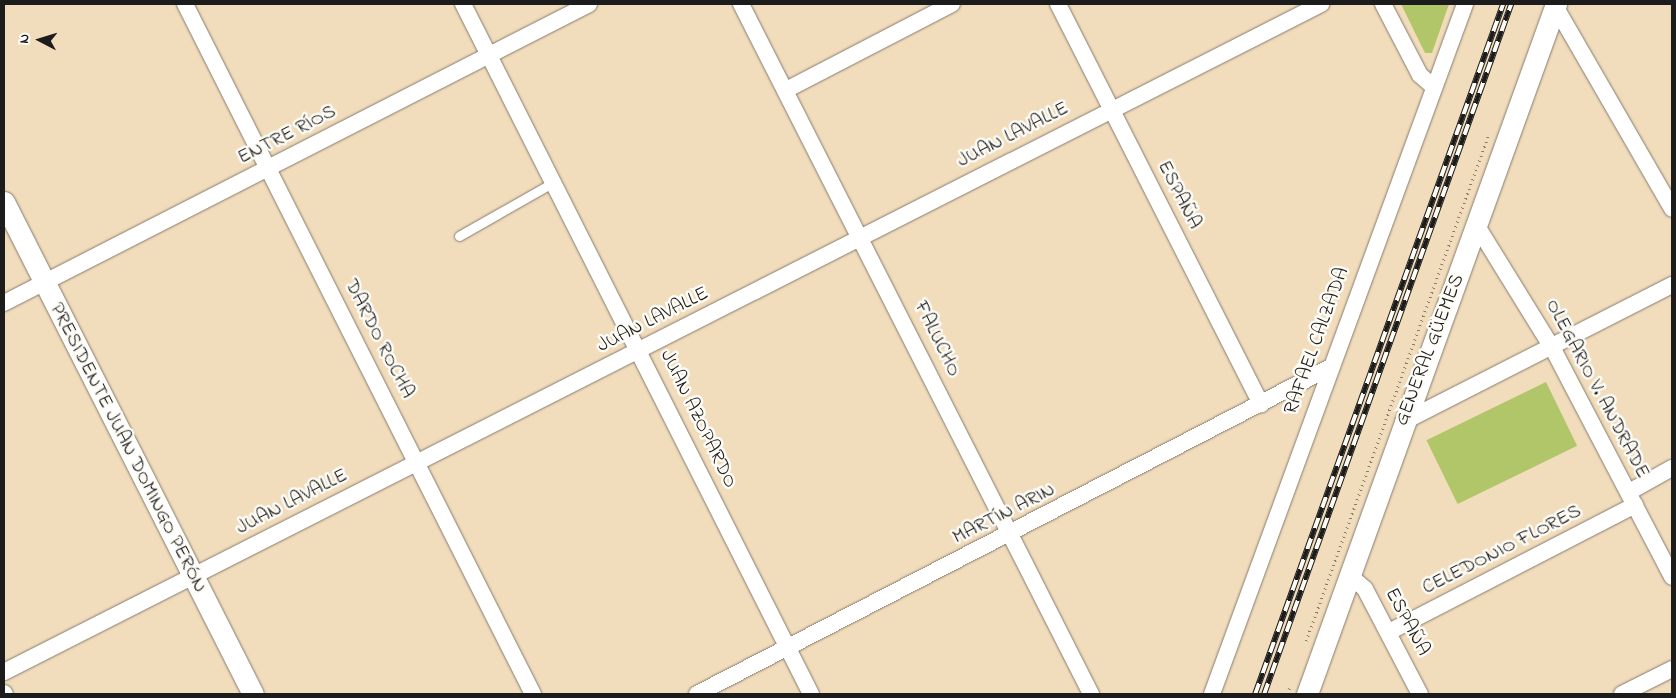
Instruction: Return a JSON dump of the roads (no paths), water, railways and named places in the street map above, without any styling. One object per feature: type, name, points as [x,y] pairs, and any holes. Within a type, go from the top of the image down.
[{"type":"street","name":"DARDO ROCHA","points":[[185,4],[418,462],[533,694]]},
{"type":"street","name":"JUAN AZOPARDO","points":[[462,4],[640,350],[812,694]]},
{"type":"street","name":"ENTRE RÍOS","points":[[4,303],[589,4]]},
{"type":"street","name":"FALUCHO","points":[[741,4],[862,236],[1091,694]]},
{"type":"street","points":[[786,90],[952,4]]},
{"type":"street","name":"ESPAÑA","points":[[1058,4],[1261,405]]},
{"type":"street","name":"JUAN LAVALLE","points":[[4,672],[1321,4]]},
{"type":"street","points":[[1384,4],[1420,75],[1434,87]]},
{"type":"street","name":"RAFAEL CALZADA","points":[[1212,694],[1329,368],[1465,4]]},
{"type":"street","points":[[1555,5],[1672,209]]},
{"type":"street","name":"GENERAL GÜEMES","points":[[1307,694],[1403,422],[1477,226],[1555,5]]},
{"type":"street","name":"PRESIDENTE JUAN DOMINGO PERÓN","points":[[4,202],[253,694]]},
{"type":"street","name":"OLEGARIO V. ANDRADE","points":[[1477,226],[1553,349],[1672,577]]},
{"type":"street","points":[[1403,422],[1553,349],[1672,285]]},
{"type":"street","name":"MARTÍN ARIN","points":[[696,694],[787,646],[1010,535],[1329,368]]},
{"type":"street","name":"CELEDONIO FLORES","points":[[1389,632],[1632,499],[1672,468]]},
{"type":"street","name":"ESPAÑA","points":[[1349,575],[1365,589],[1420,694]]},
{"type":"street","points":[[1622,694],[1672,669]]},
{"type":"lane","points":[[459,236],[554,182]]},
{"type":"railway","points":[[1255,694],[1503,4]]},
{"type":"railway","points":[[1264,694],[1511,4]]}]
